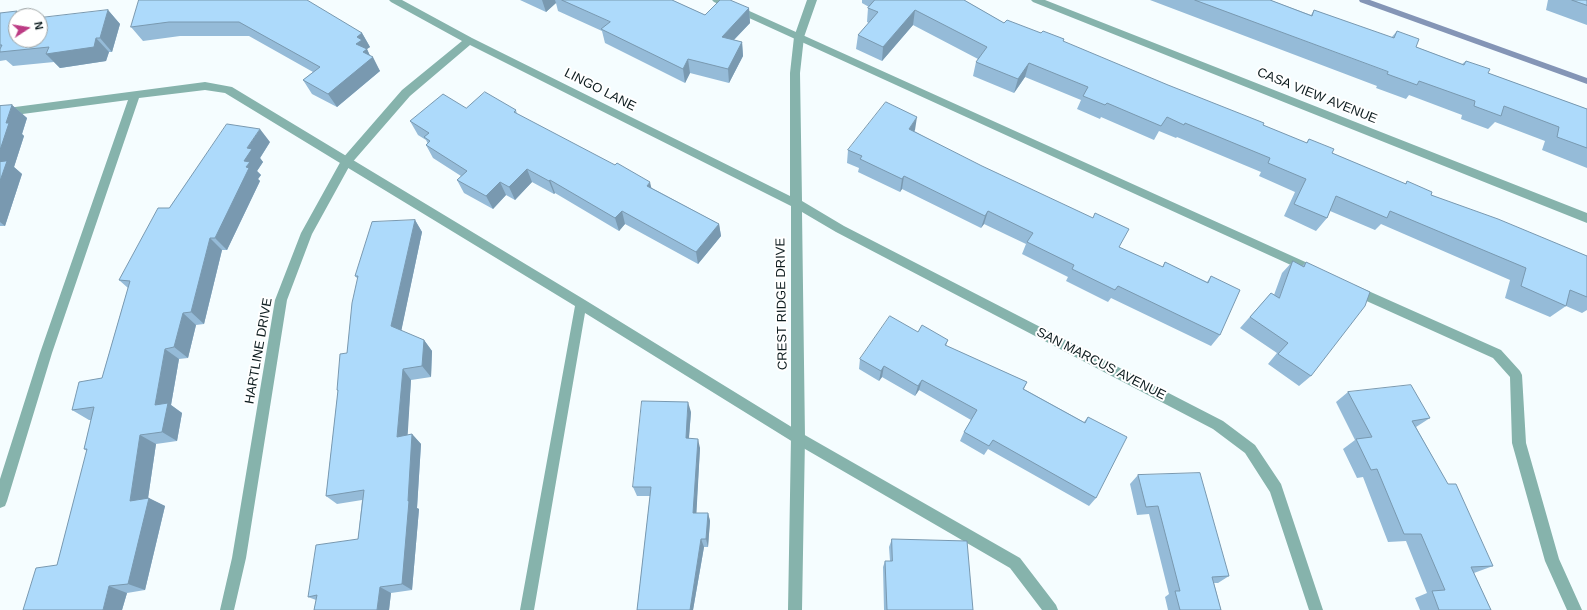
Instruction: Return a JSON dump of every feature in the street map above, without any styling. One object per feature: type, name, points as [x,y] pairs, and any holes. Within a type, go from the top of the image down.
[{"type":"street","name":"LINGO LANE","points":[[394,0],[468,40],[795,203]]},
{"type":"street","points":[[716,0],[1316,272]]},
{"type":"street","name":"CREST RIDGE DRIVE","points":[[795,610],[798,438],[794,73],[799,37],[812,0]]},
{"type":"street","name":"CASA VIEW AVENUE","points":[[1036,0],[1587,218]]},
{"type":"street","name":"HARTLINE DRIVE","points":[[227,610],[239,558],[281,300],[306,233],[346,162],[406,93],[468,40]]},
{"type":"street","points":[[0,113],[205,86],[228,90],[581,304],[798,438],[1015,563],[1051,610]]},
{"type":"street","points":[[0,501],[46,352],[135,95]]},
{"type":"street","name":"SAN MARCUS AVENUE","points":[[795,203],[840,229],[1218,425],[1250,449],[1276,489],[1316,610]]},
{"type":"street","points":[[1345,285],[1497,354],[1516,375],[1519,443],[1552,561],[1575,610]]},
{"type":"street","points":[[527,610],[581,304]]},
{"type":"building","points":[[139,0],[307,0],[362,33],[357,37],[362,40],[356,44],[367,49],[363,52],[373,57],[328,94],[303,80],[320,67],[239,22],[169,22],[131,27]]},
{"type":"building","points":[[562,0],[672,0],[705,15],[720,0],[730,0],[749,8],[722,37],[742,42],[728,69],[688,59],[683,69],[601,29],[610,22]]},
{"type":"building","points":[[875,0],[964,0],[1004,23],[1007,20],[1041,33],[1043,31],[1064,39],[1063,41],[1264,123],[1263,125],[1307,143],[1309,139],[1334,149],[1332,153],[1406,184],[1407,181],[1432,192],[1431,195],[1498,219],[1587,256],[1587,297],[1570,290],[1566,306],[1521,286],[1526,268],[1390,211],[1387,218],[1336,196],[1327,218],[1294,204],[1306,179],[1268,163],[1270,158],[1167,117],[1161,126],[1107,103],[1105,105],[1083,96],[1088,87],[1029,63],[1018,79],[976,62],[987,47],[915,10],[883,47],[858,35],[878,12],[868,8]]},
{"type":"building","points":[[1195,0],[1270,0],[1312,16],[1314,10],[1394,38],[1397,31],[1419,39],[1416,47],[1464,65],[1466,61],[1490,69],[1488,73],[1587,109],[1587,148],[1557,137],[1559,127],[1504,106],[1501,116],[1474,106],[1475,101],[1419,81],[1417,85],[1387,74],[1388,72]]},
{"type":"building","points":[[1572,0],[1587,0],[1587,5]]},
{"type":"building","points":[[108,10],[100,38],[96,38],[94,47],[46,54],[49,47],[48,17]]},
{"type":"building","points":[[8,12],[8,48],[39,48],[0,52],[2,45],[0,45],[0,13]]},
{"type":"building","points":[[485,92],[516,110],[514,112],[615,165],[617,163],[650,182],[647,186],[719,224],[696,252],[622,211],[615,218],[550,180],[549,181],[527,169],[509,187],[500,182],[486,196],[457,180],[467,171],[426,145],[430,141],[424,137],[429,133],[410,121],[443,94],[466,108]]},
{"type":"building","points":[[886,102],[917,117],[909,129],[982,166],[1093,218],[1095,213],[1129,229],[1119,247],[1163,267],[1165,262],[1208,283],[1211,276],[1240,290],[1220,335],[1118,286],[1115,290],[1072,269],[1074,265],[1027,242],[1033,233],[988,211],[985,216],[904,176],[902,179],[860,159],[862,156],[848,150]]},
{"type":"building","points":[[12,105],[6,123],[9,123],[0,150],[0,106]]},
{"type":"building","points":[[227,124],[260,129],[247,148],[252,149],[244,161],[250,162],[246,167],[249,168],[215,238],[210,238],[191,312],[183,313],[174,347],[165,349],[155,405],[168,403],[162,432],[140,435],[130,501],[149,498],[128,584],[109,586],[103,610],[23,610],[36,568],[57,565],[87,449],[84,449],[94,407],[72,410],[79,382],[102,378],[130,281],[119,280],[158,208],[169,208]]},
{"type":"building","points":[[7,161],[0,181],[0,162]]},
{"type":"building","points":[[415,220],[391,326],[424,340],[422,366],[403,369],[397,437],[412,434],[409,501],[402,584],[380,587],[377,610],[314,610],[317,595],[308,597],[316,545],[358,539],[364,490],[326,496],[338,390],[340,354],[347,353],[352,303],[358,276],[355,276],[372,222]]},
{"type":"building","points":[[1293,261],[1304,267],[1306,262],[1370,292],[1365,306],[1311,376],[1278,354],[1288,343],[1250,317],[1271,293],[1279,298]]},
{"type":"building","points":[[890,316],[918,332],[922,325],[948,340],[945,345],[1027,382],[1023,389],[1085,423],[1088,417],[1127,437],[1096,498],[993,440],[989,446],[964,432],[977,410],[922,380],[918,386],[884,366],[881,371],[860,359]]},
{"type":"building","points":[[1411,385],[1430,418],[1412,421],[1448,484],[1456,484],[1493,566],[1471,567],[1491,610],[1439,610],[1432,591],[1445,590],[1421,534],[1404,534],[1377,469],[1371,470],[1356,439],[1372,437],[1348,392]]},
{"type":"building","points":[[642,401],[688,402],[686,438],[698,439],[693,513],[708,513],[706,539],[701,539],[690,610],[637,610],[651,487],[633,487]]},
{"type":"building","points":[[1200,473],[1229,576],[1212,577],[1221,610],[1180,610],[1175,591],[1180,591],[1158,506],[1146,507],[1138,475]]},
{"type":"building","points":[[892,539],[967,541],[973,610],[887,610],[885,561],[892,561]]},
{"type":"waterway","points":[[1363,0],[1587,81]]}]
